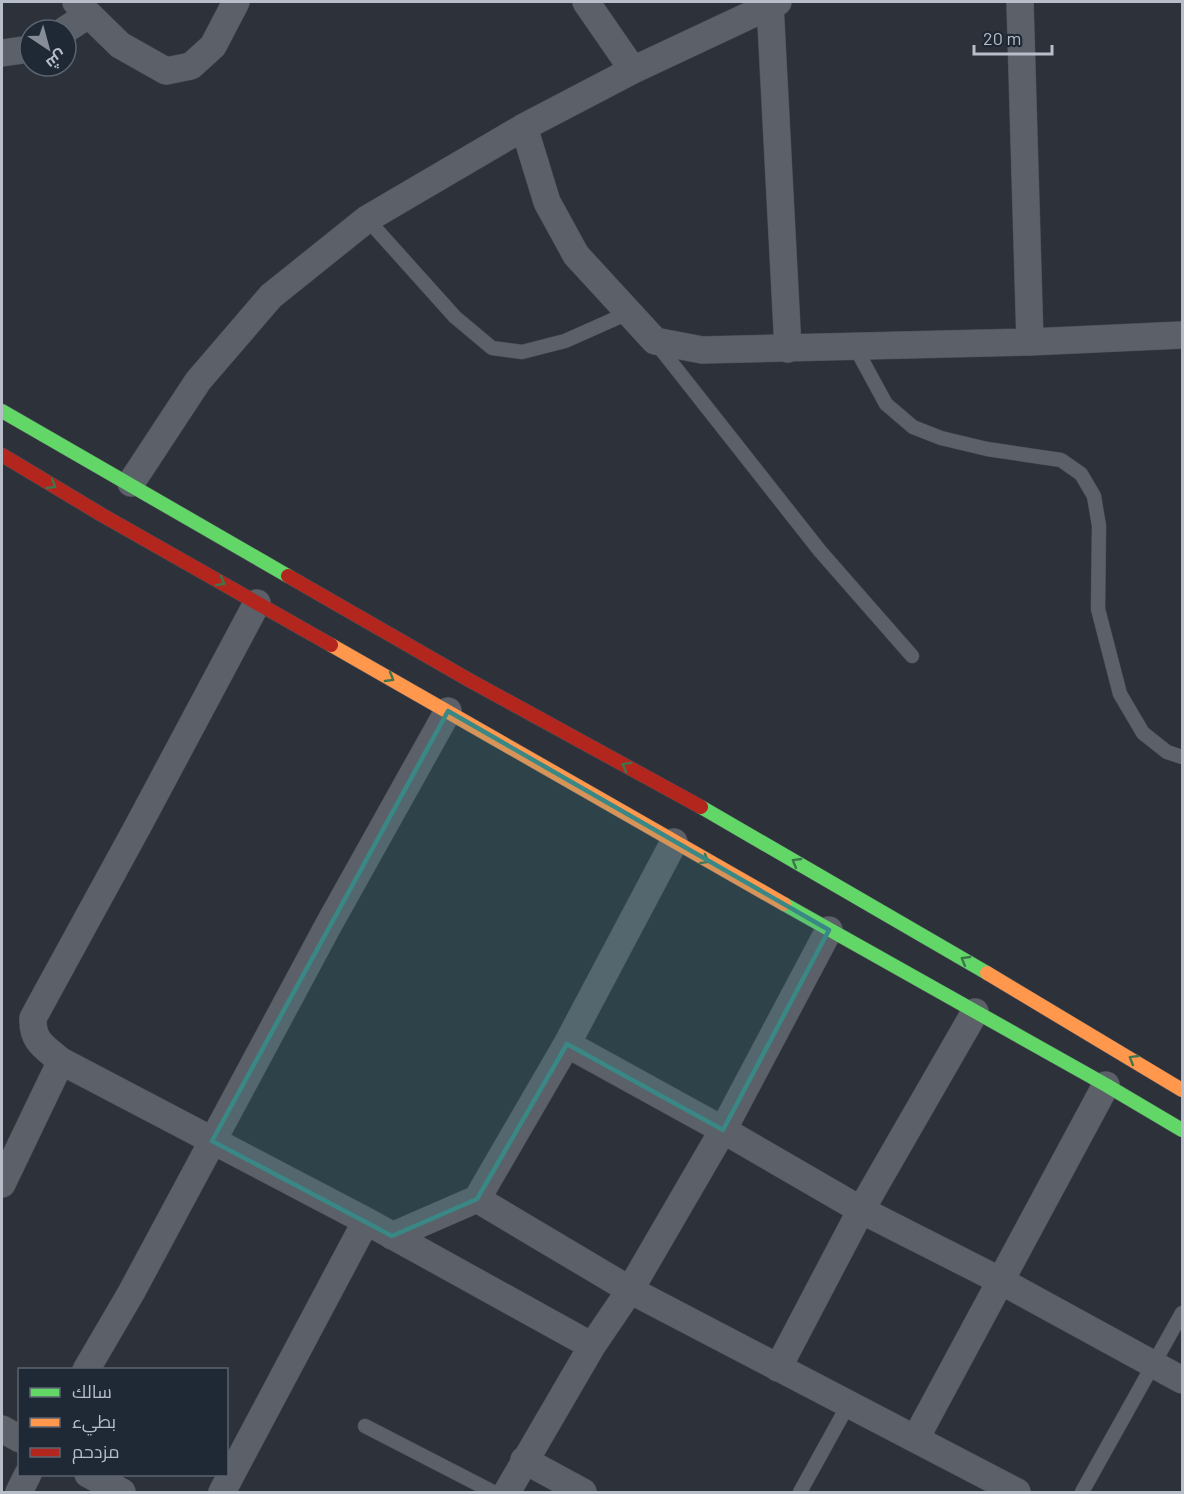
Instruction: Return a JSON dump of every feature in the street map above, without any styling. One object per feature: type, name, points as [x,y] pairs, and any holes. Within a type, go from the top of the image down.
[{"type":"street","points":[[82,8],[120,45],[166,71],[191,66],[213,46],[236,2]]},
{"type":"street","points":[[586,2],[633,70]]},
{"type":"street","points":[[1020,2],[1030,342]]},
{"type":"street","points":[[131,483],[198,381],[271,296],[367,219],[524,127],[633,70],[774,3],[788,349]]},
{"type":"street","points":[[2,53],[18,51]]},
{"type":"street","points":[[524,127],[547,202],[576,255],[655,341],[702,350],[1030,342],[1182,335]]},
{"type":"street","points":[[2,411],[131,483],[469,680],[693,802],[986,972],[1182,1090]]},
{"type":"street","points":[[2,455],[102,515],[1182,1130]]},
{"type":"street","points":[[257,603],[33,1018],[32,1030],[38,1042],[61,1061],[366,1221],[592,1346]]},
{"type":"street","points":[[87,1368],[131,1293],[324,934],[448,711]]},
{"type":"street","points":[[392,1236],[477,1199],[567,1044],[674,842]]},
{"type":"street","points":[[507,1492],[592,1346],[630,1290],[723,1130],[829,930]]},
{"type":"street","points":[[778,1368],[861,1210],[975,1012]]},
{"type":"street","points":[[567,1044],[723,1130],[861,1210],[1001,1281],[1182,1380]]},
{"type":"street","points":[[2,1184],[61,1061]]},
{"type":"street","points":[[915,1438],[1106,1085]]},
{"type":"street","points":[[477,1199],[630,1290],[915,1438],[1002,1489]]},
{"type":"street","points":[[222,1492],[366,1221]]},
{"type":"street","points":[[2,1430],[18,1437]]},
{"type":"street","points":[[524,1460],[583,1492]]},
{"type":"street","points":[[19,1492],[27,1476]]},
{"type":"street","points":[[92,1476],[122,1492]]},
{"type":"lane","points":[[367,219],[455,317],[492,348],[522,352],[565,341],[628,313]]},
{"type":"lane","points":[[655,341],[820,551],[912,656]]},
{"type":"lane","points":[[855,346],[886,404],[913,428],[941,438],[987,449],[1061,460],[1081,474],[1094,496],[1100,526],[1098,609],[1120,694],[1143,733],[1167,752],[1182,757]]},
{"type":"lane","points":[[1082,1492],[1182,1313]]},
{"type":"lane","points":[[800,1492],[848,1405]]},
{"type":"lane","points":[[365,1426],[494,1492]]},
{"type":"highlighted area","points":[[448,711],[829,930],[723,1130],[567,1044],[477,1199],[392,1236],[212,1141]]},
{"type":"traffic: fast","points":[[2,411],[288,576]]},
{"type":"traffic: fast","points":[[701,807],[987,973]]},
{"type":"traffic: fast","points":[[784,904],[1182,1130]]},
{"type":"traffic: slow","points":[[331,645],[784,904]]},
{"type":"traffic: slow","points":[[987,973],[1182,1090]]},
{"type":"traffic: jam","points":[[2,455],[102,515],[331,645]]},
{"type":"traffic: jam","points":[[288,576],[469,680],[701,807]]}]
